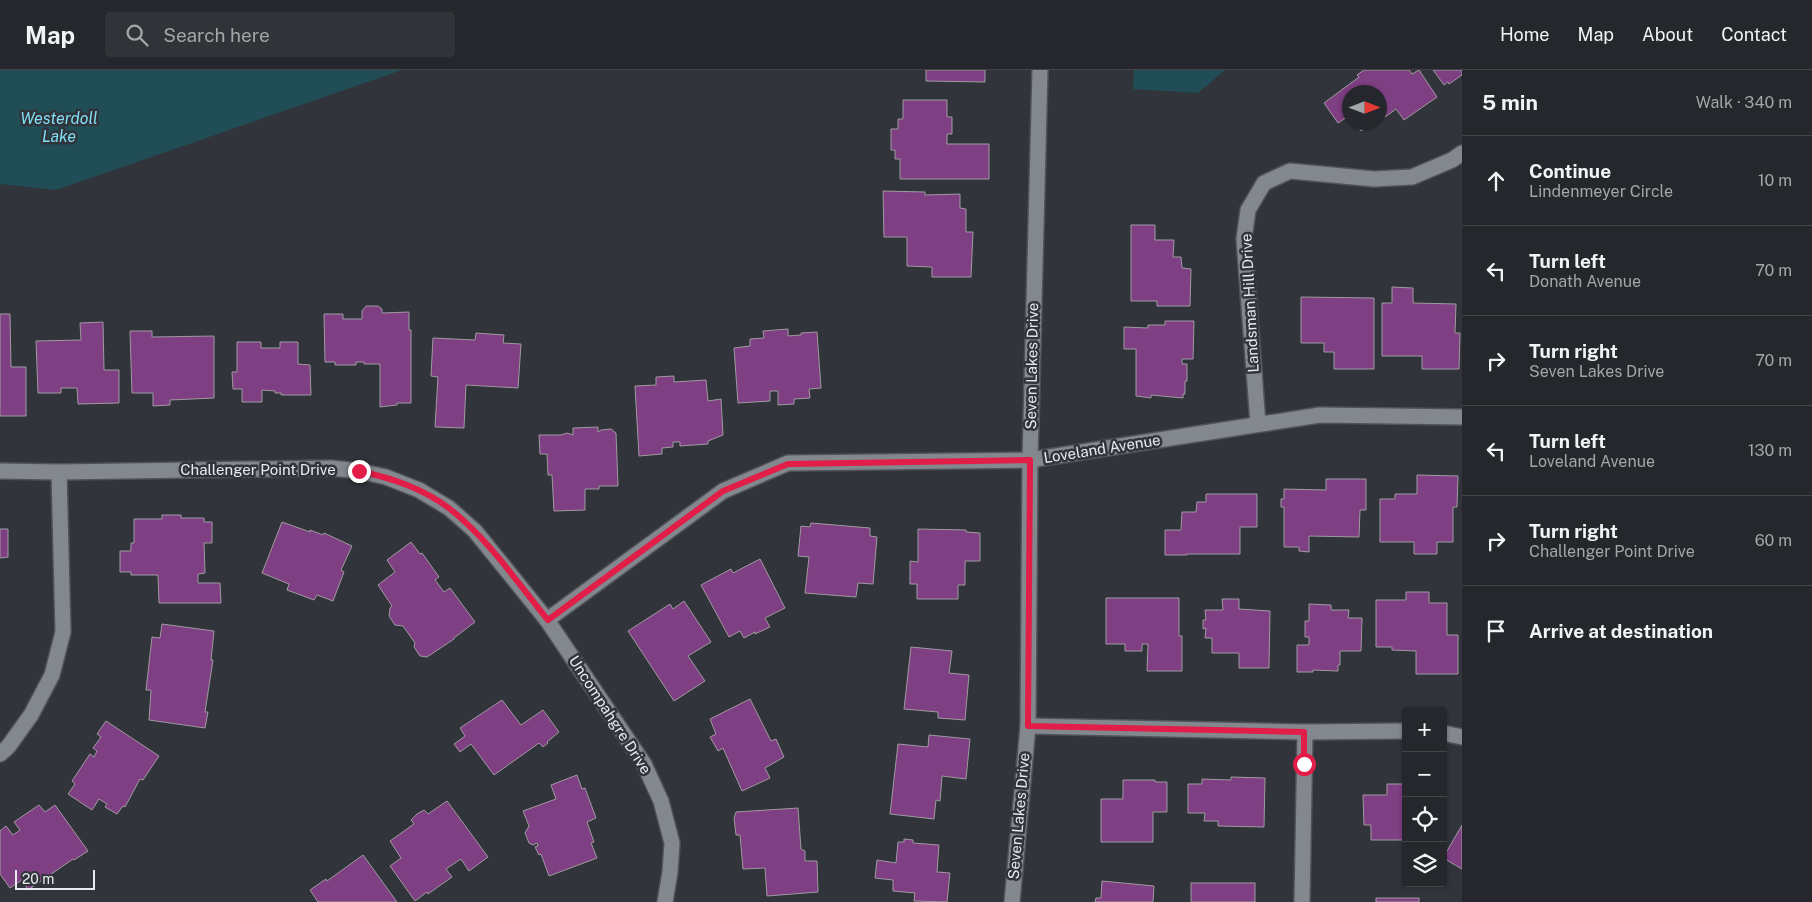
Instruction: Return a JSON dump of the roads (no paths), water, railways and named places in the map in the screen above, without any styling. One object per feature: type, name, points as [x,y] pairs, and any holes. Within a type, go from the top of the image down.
[{"type":"street","name":"Seven Lakes Drive","points":[[1012,902],[1028,726],[1030,460],[1040,70]]},
{"type":"street","name":"Landsman Hill Drive","points":[[1258,424],[1244,239],[1248,210],[1264,183],[1290,171],[1374,180],[1412,177],[1452,160],[1462,153]]},
{"type":"street","name":"Loveland Avenue","points":[[548,620],[723,491],[788,464],[1030,460],[1320,415],[1462,417]]},
{"type":"street","name":"Challenger Point Drive","points":[[0,471],[59,472],[330,468],[359,471],[386,477],[419,490],[449,508],[475,531],[548,620]]},
{"type":"street","points":[[0,754],[8,747],[31,715],[48,683],[52,675],[63,632],[59,472]]},
{"type":"street","name":"Uncompahgre Drive","points":[[548,620],[644,764],[661,801],[672,843],[665,902]]},
{"type":"street","points":[[1028,726],[1304,732],[1402,731]]},
{"type":"street","points":[[1302,902],[1304,732]]},
{"type":"street","points":[[1447,734],[1462,737]]},
{"type":"water","name":"Westerdoll Lake","points":[[0,70],[402,70],[56,190],[0,184]]},
{"type":"water","points":[[1134,70],[1225,70],[1198,93],[1133,89]]}]
